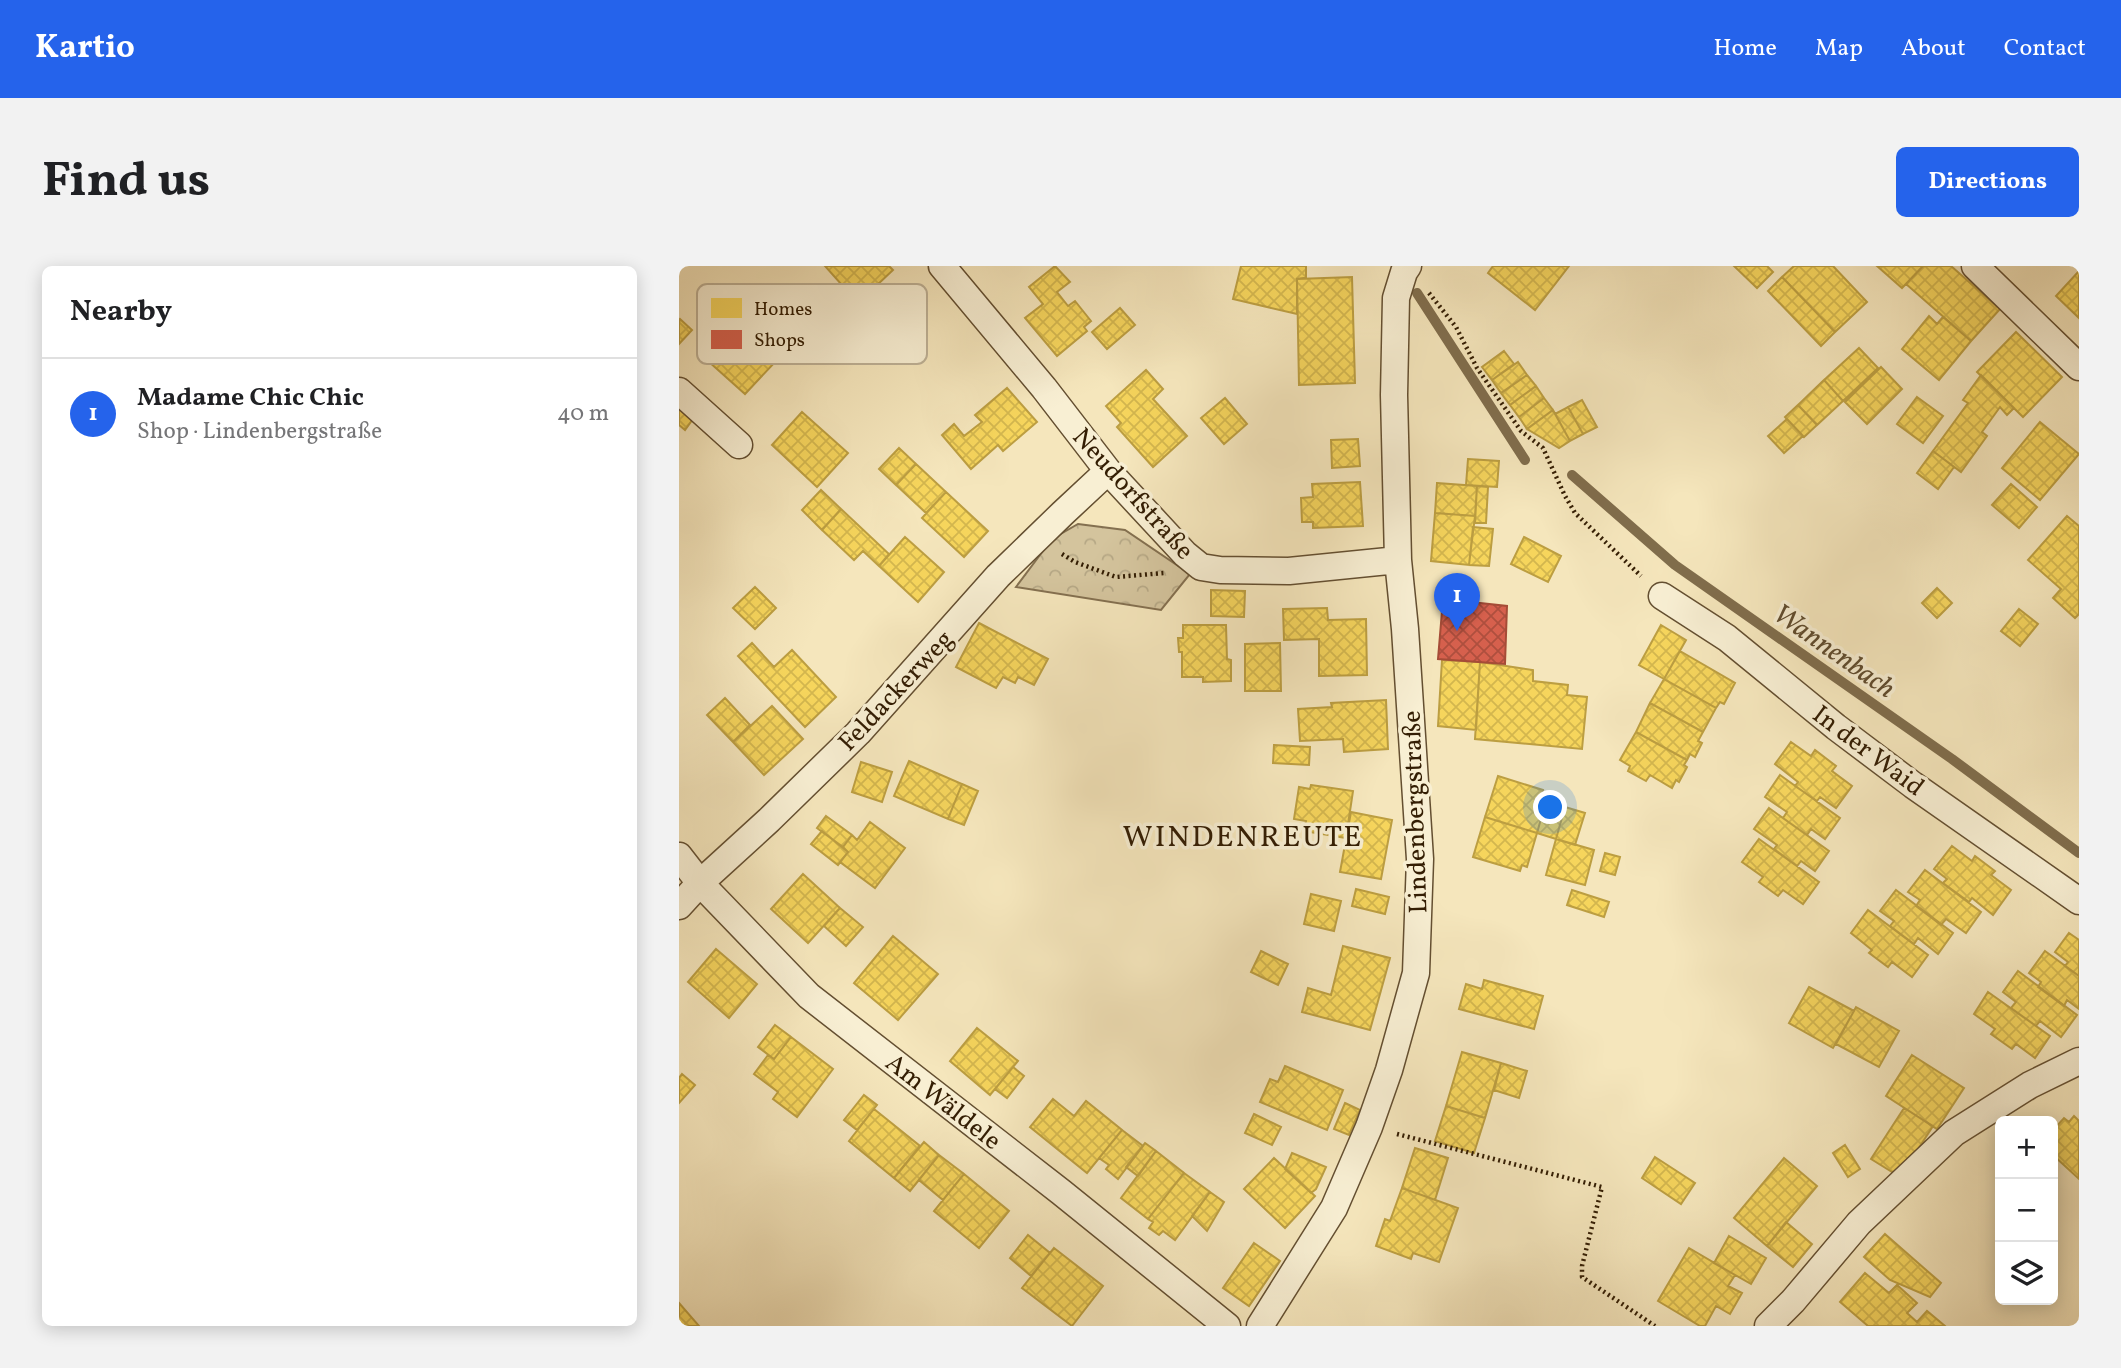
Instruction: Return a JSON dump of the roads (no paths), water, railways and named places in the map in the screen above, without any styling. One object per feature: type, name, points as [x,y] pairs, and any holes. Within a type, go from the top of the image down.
[{"type":"street","name":"Neudorfstraße","points":[[942,266],[1044,388],[1108,471],[1185,554],[1201,567],[1220,570],[1289,570],[1398,560]]},
{"type":"street","points":[[1975,266],[2079,367]]},
{"type":"street","name":"Lindenbergstraße","points":[[1260,1326],[1334,1208],[1369,1127],[1389,1070],[1416,973],[1420,859],[1398,560],[1394,395],[1396,298],[1406,269]]},
{"type":"street","points":[[679,391],[739,445]]},
{"type":"street","name":"Feldackerweg","points":[[679,906],[858,733],[998,576],[1108,471]]},
{"type":"street","name":"In der Waid","points":[[1662,596],[1727,638],[1836,727],[1913,785],[2079,901]]},
{"type":"street","name":"Am Wäldele","points":[[679,856],[700,883],[809,996],[1061,1192],[1227,1326]]},
{"type":"street","points":[[1782,1322],[1859,1223],[1954,1133],[2030,1085],[2079,1061]]},
{"type":"waterway","name":"Wannenbach","points":[[1417,293],[1525,460]]},
{"type":"waterway","name":"Wannenbach","points":[[1572,475],[1675,565],[1952,759],[2079,853]]},
{"type":"place","name":"Madame Chic Chic","points":[[1457,631]]},
{"type":"district","name":"WINDENREUTE","points":[[1243,836]]}]
